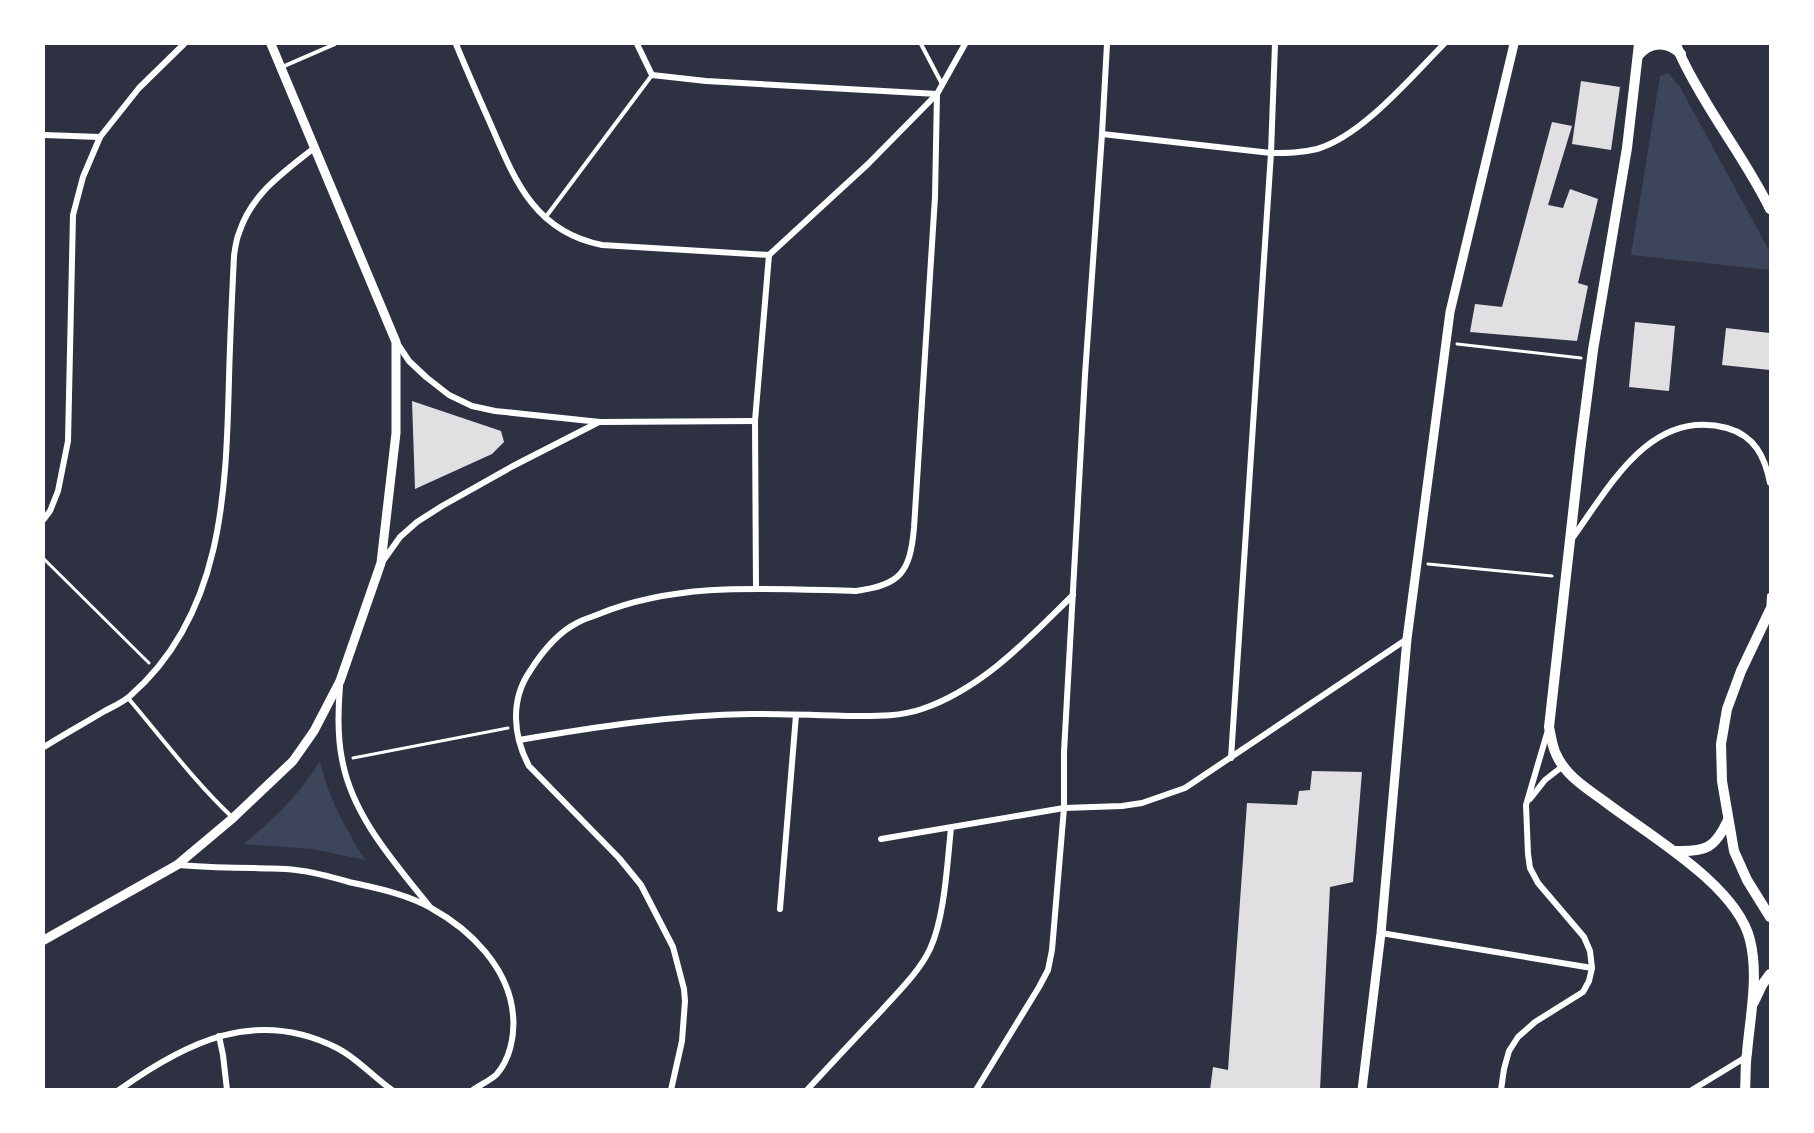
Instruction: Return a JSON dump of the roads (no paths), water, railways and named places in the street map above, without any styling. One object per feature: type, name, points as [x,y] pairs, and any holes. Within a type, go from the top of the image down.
[{"type":"main road","points":[[1639,44],[1627,148],[1592,359],[1549,727],[1555,753],[1563,766],[1578,782],[1676,851],[1721,892],[1740,914],[1750,938],[1754,964],[1745,1089]]},
{"type":"main road","points":[[1638,56],[1647,48],[1659,44],[1671,47],[1681,55]]},
{"type":"main road","points":[[1676,44],[1691,77],[1760,187],[1770,209]]},
{"type":"main road","points":[[1769,916],[1747,880],[1734,851],[1722,781],[1720,744],[1727,709],[1741,671],[1770,612]]},
{"type":"main road","points":[[1676,851],[1694,852],[1706,849],[1721,835],[1728,820]]},
{"type":"main road","points":[[1751,1009],[1770,974]]},
{"type":"street","points":[[44,519],[58,491],[68,441],[73,215],[83,177],[100,137],[139,88],[184,44]]},
{"type":"street","points":[[271,44],[396,342],[409,362],[449,395],[472,406],[495,411],[600,422],[755,421]]},
{"type":"street","points":[[456,44],[512,173],[526,196],[545,218],[571,236],[602,245],[769,255]]},
{"type":"street","points":[[637,44],[652,75],[706,81],[937,94]]},
{"type":"street","points":[[756,588],[755,421],[769,255],[867,164],[937,94],[965,44]]},
{"type":"street","points":[[976,1089],[1039,987],[1048,969],[1053,950],[1064,808],[1064,752],[1085,375],[1107,44]]},
{"type":"street","points":[[1231,758],[1271,153],[1275,44]]},
{"type":"street","points":[[1102,134],[1271,153],[1294,153],[1318,148],[1339,139],[1370,117],[1444,44]]},
{"type":"street","points":[[1362,1089],[1381,933],[1407,639],[1446,342],[1453,301],[1514,44]]},
{"type":"street","points":[[671,1089],[682,1041],[685,1001],[674,947],[641,885],[619,858],[530,766],[523,754],[516,727],[518,696],[526,677],[554,640],[577,623],[619,606],[670,594],[723,589],[856,591],[872,589],[896,578],[904,570],[909,561],[914,528],[935,197],[937,94]]},
{"type":"street","points":[[44,135],[100,137]]},
{"type":"street","points":[[44,747],[128,698],[155,669],[185,627],[202,591],[215,550],[224,493],[234,256],[238,233],[250,207],[269,184],[314,148]]},
{"type":"street","points":[[44,940],[177,865],[233,818],[293,761],[314,731],[340,681],[381,563],[396,433],[396,342]]},
{"type":"street","points":[[381,563],[400,537],[417,522],[513,466],[600,422]]},
{"type":"street","points":[[1570,542],[1624,467],[1648,443],[1665,433],[1693,425],[1715,425],[1735,431],[1754,443],[1766,463],[1770,483]]},
{"type":"street","points":[[519,740],[597,726],[697,716],[750,714],[888,716],[921,710],[956,695],[1000,664],[1073,595]]},
{"type":"street","points":[[1770,596],[1770,612]]},
{"type":"street","points":[[881,839],[1064,808],[1122,806],[1165,797],[1185,788],[1231,758],[1407,639]]},
{"type":"street","points":[[340,681],[338,715],[342,761],[350,788],[365,820],[391,858],[431,908]]},
{"type":"street","points":[[780,909],[796,715]]},
{"type":"street","points":[[1501,1089],[1509,1051],[1518,1037],[1535,1022],[1583,992],[1592,968],[1590,951],[1584,937],[1538,883],[1530,868],[1526,805],[1549,727]]},
{"type":"street","points":[[1526,805],[1545,780],[1563,766]]},
{"type":"street","points":[[807,1089],[898,992],[919,968],[930,949],[937,928],[943,894],[951,828]]},
{"type":"street","points":[[177,865],[295,870],[379,889],[431,908],[463,930],[498,967],[512,1000],[513,1034],[507,1057],[495,1075],[473,1089]]},
{"type":"street","points":[[1381,933],[1592,968]]},
{"type":"street","points":[[119,1089],[157,1064],[189,1048],[241,1030],[261,1029],[289,1031],[338,1049],[392,1089]]},
{"type":"street","points":[[219,1036],[227,1089]]},
{"type":"street","points":[[1692,1089],[1746,1057]]},
{"type":"lane","points":[[281,67],[335,44]]},
{"type":"lane","points":[[921,44],[942,84]]},
{"type":"lane","points":[[545,218],[652,75]]},
{"type":"lane","points":[[128,698],[191,774],[233,818]]}]
